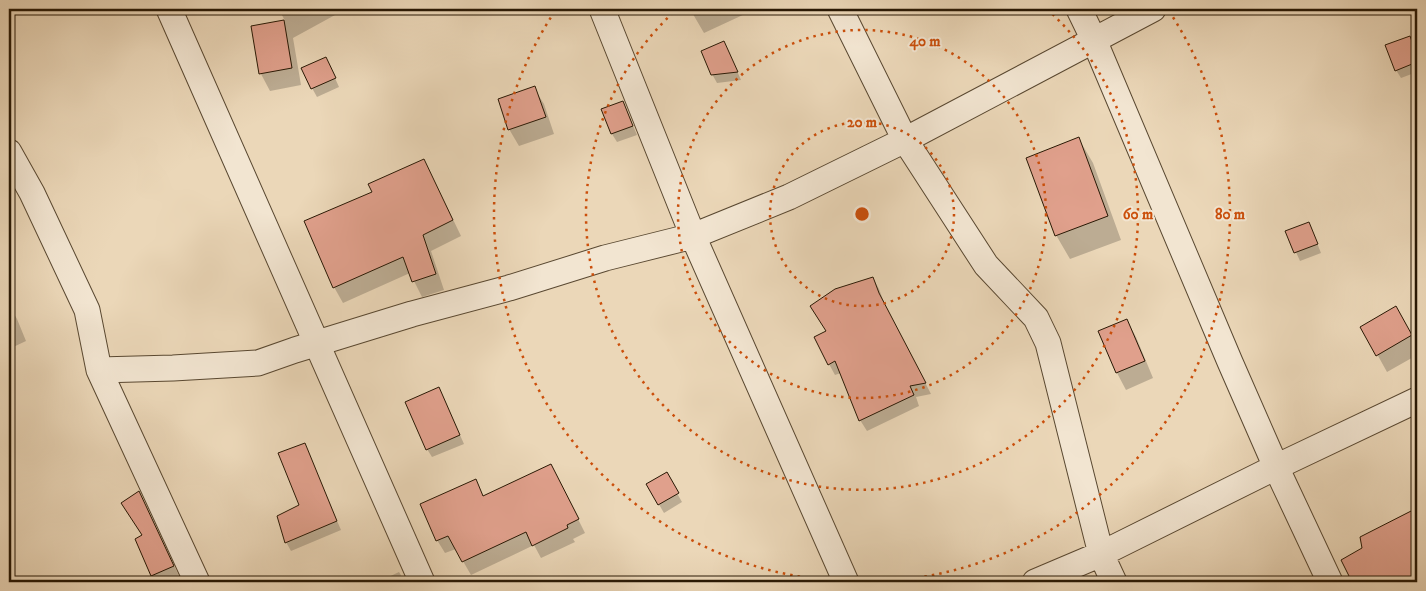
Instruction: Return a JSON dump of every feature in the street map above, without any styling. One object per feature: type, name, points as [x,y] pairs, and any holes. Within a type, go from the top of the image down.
[{"type":"street","points":[[169,9],[422,582]]},
{"type":"street","points":[[602,9],[693,236],[846,582]]},
{"type":"street","points":[[840,9],[905,140],[986,265],[1036,318],[1048,343],[1101,554],[1114,582]]},
{"type":"street","points":[[1079,9],[1094,40],[1276,467],[1330,582]]},
{"type":"street","points":[[98,370],[258,363],[412,314],[509,288],[605,258],[693,236],[789,198],[905,140],[1153,9]]},
{"type":"street","points":[[9,152],[32,193],[87,310],[98,370],[197,582]]},
{"type":"street","points":[[1036,582],[1101,554],[1276,467],[1417,400]]},
{"type":"building","points":[[284,20],[292,68],[259,74],[251,26]]},
{"type":"building","points":[[1410,36],[1417,55],[1417,62],[1395,71],[1385,45]]},
{"type":"building","points":[[724,41],[738,72],[711,75],[701,51]]},
{"type":"building","points":[[326,57],[336,78],[311,89],[301,68]]},
{"type":"building","points":[[535,86],[546,117],[508,130],[498,99]]},
{"type":"building","points":[[623,101],[633,126],[611,134],[601,109]]},
{"type":"building","points":[[1079,137],[1108,216],[1055,236],[1026,158]]},
{"type":"building","points":[[424,159],[453,220],[423,235],[436,274],[412,282],[403,257],[333,288],[304,221],[372,192],[368,184]]},
{"type":"building","points":[[1309,222],[1318,244],[1294,253],[1285,231]]},
{"type":"building","points":[[873,277],[879,293],[926,383],[910,386],[914,395],[859,421],[835,361],[828,365],[814,337],[826,331],[810,306],[835,289]]},
{"type":"building","points":[[1396,306],[1412,335],[1376,356],[1360,327]]},
{"type":"building","points":[[1127,319],[1145,361],[1116,373],[1098,331]]},
{"type":"building","points":[[439,387],[460,435],[426,450],[405,402]]},
{"type":"building","points":[[305,443],[337,521],[285,543],[277,516],[299,505],[278,453]]},
{"type":"building","points":[[551,464],[579,519],[567,525],[568,528],[532,546],[526,532],[462,562],[448,536],[436,541],[420,504],[476,479],[483,496]]},
{"type":"building","points":[[667,472],[679,493],[658,505],[646,484]]},
{"type":"building","points":[[139,491],[174,566],[151,576],[135,539],[142,535],[121,503]]},
{"type":"building","points":[[1417,508],[1417,582],[1352,582],[1341,560],[1362,548],[1360,537]]}]
